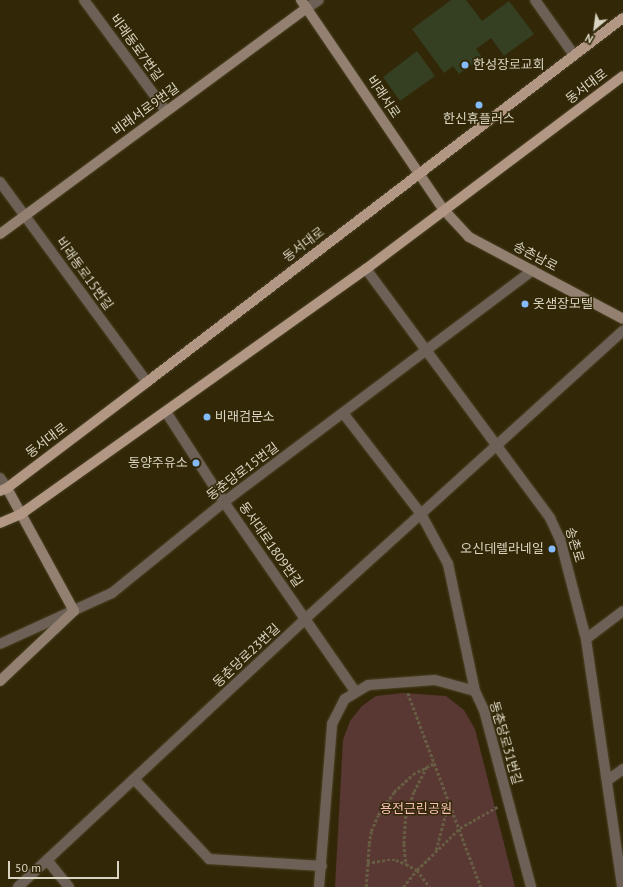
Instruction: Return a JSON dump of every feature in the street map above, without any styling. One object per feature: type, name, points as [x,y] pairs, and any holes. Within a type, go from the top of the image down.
[{"type":"main road","name":"동서대로","points":[[3,489],[147,382],[623,18]]},
{"type":"main road","name":"동서대로","points":[[0,523],[21,514],[366,269],[443,209],[623,76]]},
{"type":"street","name":"비래동로7번길","points":[[84,0],[166,112]]},
{"type":"street","points":[[304,4],[319,0]]},
{"type":"street","points":[[534,0],[574,56]]},
{"type":"street","name":"비래서로9번길","points":[[0,234],[166,112],[304,4]]},
{"type":"street","name":"비래서로","points":[[304,4],[443,209]]},
{"type":"street","name":"비래동로15번길","points":[[0,182],[147,382]]},
{"type":"street","name":"송촌남로","points":[[443,209],[469,237],[623,319]]},
{"type":"street","name":"송촌로","points":[[366,269],[550,518],[560,539],[586,639],[608,780],[622,887]]},
{"type":"street","name":"동춘당로15번길","points":[[0,644],[112,593],[224,502],[533,270]]},
{"type":"street","points":[[496,446],[623,331]]},
{"type":"street","name":"동서대로1809번길","points":[[166,412],[224,502],[355,691]]},
{"type":"street","points":[[343,413],[421,514],[448,564],[475,692]]},
{"type":"street","name":"동춘당로23번길","points":[[18,887],[305,619],[496,446]]},
{"type":"street","points":[[0,478],[3,489],[21,514],[74,611]]},
{"type":"street","name":"동춘당로15번길","points":[[0,681],[74,611]]},
{"type":"street","points":[[586,639],[623,611]]},
{"type":"street","name":"동춘당로31번길","points":[[319,887],[322,866],[332,724],[345,699],[355,691],[368,685],[435,680],[475,692],[484,710],[531,887]]},
{"type":"street","points":[[608,780],[623,769]]},
{"type":"street","points":[[134,779],[208,859],[322,866]]},
{"type":"street","points":[[47,860],[69,887]]},
{"type":"path","points":[[407,691],[436,763],[482,887]]},
{"type":"path","points":[[366,887],[371,832],[378,815],[394,792],[413,774],[436,763]]},
{"type":"path","points":[[406,864],[404,834],[406,816],[414,792],[427,767]]},
{"type":"path","points":[[435,852],[450,801]]},
{"type":"path","points":[[402,887],[417,870],[460,828],[498,806]]},
{"type":"path","points":[[367,863],[391,860],[406,864],[417,870],[430,887]]},
{"type":"green space","name":"용전근린공원","points":[[403,693],[446,696],[464,710],[475,729],[515,887],[335,887],[343,740],[350,721],[362,706],[376,696]]},
{"type":"building","name":"한성장로교회","points":[[451,0],[466,0],[482,21],[509,1],[534,34],[504,56],[491,38],[476,49],[482,57],[459,74],[453,66],[444,73],[412,29]]},
{"type":"building","points":[[417,51],[435,76],[400,101],[383,77]]},
{"type":"place","name":"한성장로교회","points":[[465,65]]},
{"type":"place","name":"한신휴플러스","points":[[479,105]]},
{"type":"place","name":"옷샘장모텔","points":[[525,304]]},
{"type":"place","name":"비래검문소","points":[[207,417]]},
{"type":"place","name":"동양주유소","points":[[196,463]]},
{"type":"place","name":"오신데렐라네일","points":[[552,549]]}]
